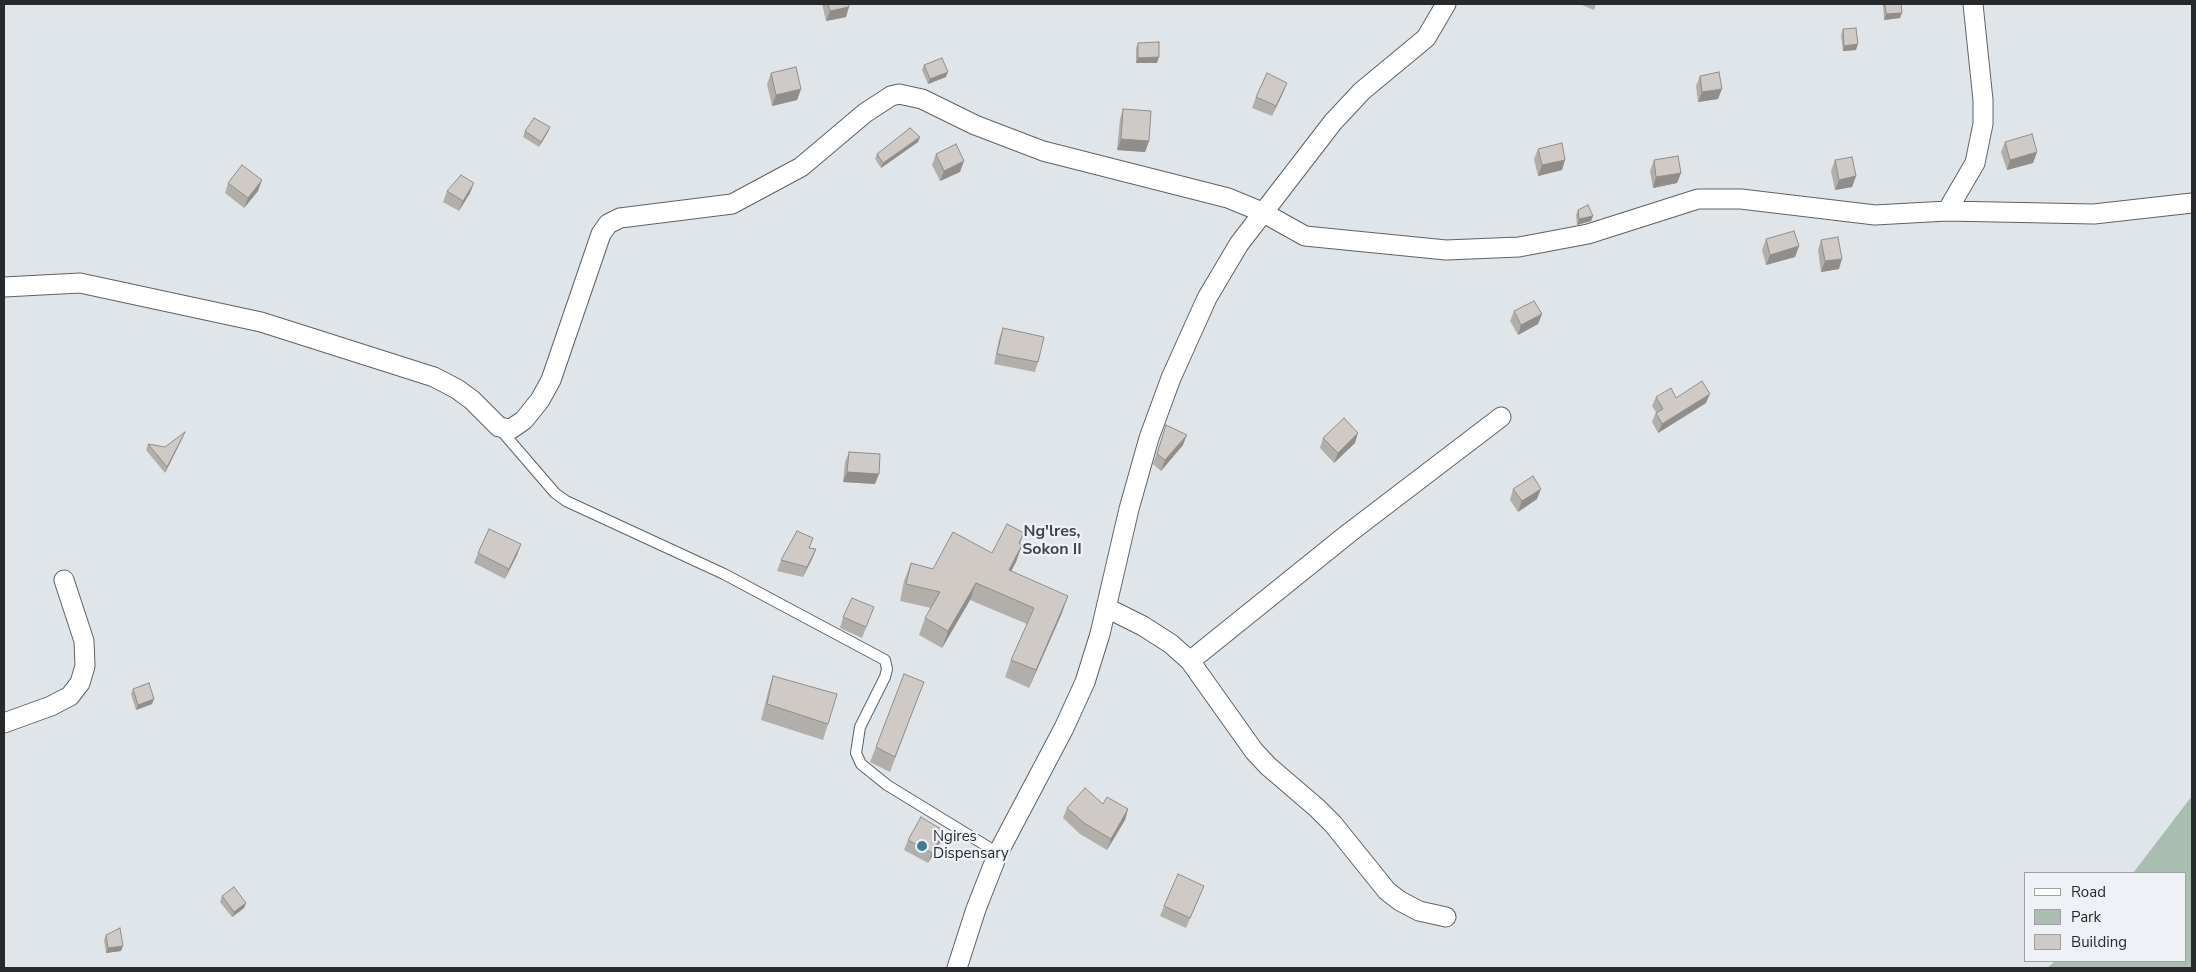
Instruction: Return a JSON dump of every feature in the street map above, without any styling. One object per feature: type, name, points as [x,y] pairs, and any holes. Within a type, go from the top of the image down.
[{"type":"street","points":[[957,968],[976,909],[998,853],[1082,690],[1106,608],[1129,509],[1149,438],[1171,378],[1208,298],[1239,244],[1332,122],[1362,91],[1426,38],[1446,4]]},
{"type":"street","points":[[1947,211],[1975,163],[1983,124],[1983,100],[1973,4]]},
{"type":"street","points":[[4,287],[80,283],[261,322],[434,378],[457,389],[472,400],[499,427],[510,429],[524,420],[540,400],[547,387],[601,234],[608,224],[620,218],[732,204],[801,167],[865,113],[891,96],[907,95],[922,99],[975,125],[1043,151],[1228,198],[1262,212],[1305,236],[1461,251],[1519,246],[1588,234],[1698,199],[1741,199],[1875,215],[1947,211],[2094,214],[2192,203]]},
{"type":"street","points":[[1190,661],[1342,539],[1501,417]]},
{"type":"street","points":[[4,723],[52,706],[70,696],[80,684],[85,666],[84,642],[64,580]]},
{"type":"street","points":[[1106,608],[1143,626],[1171,644],[1190,661],[1268,766],[1333,824],[1388,891],[1400,901],[1419,911],[1446,917]]},
{"type":"lane","points":[[499,427],[555,493],[566,502],[724,574],[885,660],[887,669],[885,677],[858,734],[856,752],[861,764],[887,786],[998,853]]},
{"type":"green space","points":[[2192,796],[2192,968],[2047,968],[2054,962],[2186,962],[2186,872],[2134,872]]},
{"type":"building","points":[[828,4],[849,4],[849,7],[830,11]]},
{"type":"building","points":[[1885,4],[1901,4],[1902,13],[1886,14]]},
{"type":"building","points":[[1856,28],[1858,44],[1844,46],[1843,29]]},
{"type":"building","points":[[1159,42],[1159,57],[1138,58],[1138,43]]},
{"type":"building","points":[[942,58],[948,72],[930,79],[924,65]]},
{"type":"building","points":[[796,67],[801,89],[776,95],[771,73]]},
{"type":"building","points":[[1719,72],[1722,89],[1702,92],[1700,76]]},
{"type":"building","points":[[1267,73],[1287,83],[1276,106],[1256,97]]},
{"type":"building","points":[[1123,109],[1151,111],[1149,141],[1121,139]]},
{"type":"building","points":[[534,118],[550,127],[541,142],[525,131]]},
{"type":"building","points":[[910,128],[920,137],[883,163],[877,154]]},
{"type":"building","points":[[2032,134],[2037,152],[2010,160],[2005,142]]},
{"type":"building","points":[[1562,143],[1565,160],[1542,165],[1538,149]]},
{"type":"building","points":[[956,144],[964,161],[944,171],[936,154]]},
{"type":"building","points":[[1678,156],[1681,173],[1656,177],[1654,160]]},
{"type":"building","points":[[1852,157],[1856,176],[1839,180],[1835,160]]},
{"type":"building","points":[[242,165],[262,180],[248,198],[228,183]]},
{"type":"building","points":[[461,175],[474,183],[463,201],[447,191]]},
{"type":"building","points":[[1588,205],[1593,216],[1579,219],[1578,210]]},
{"type":"building","points":[[1794,231],[1799,246],[1770,255],[1766,239]]},
{"type":"building","points":[[1838,237],[1842,259],[1825,261],[1821,240]]},
{"type":"building","points":[[1534,301],[1542,314],[1521,325],[1514,311]]},
{"type":"building","points":[[1003,328],[1044,337],[1038,362],[997,354]]},
{"type":"building","points":[[1702,381],[1710,394],[1662,424],[1656,413],[1663,409],[1656,397],[1671,388],[1676,398]]},
{"type":"building","points":[[1344,418],[1358,433],[1338,453],[1323,438]]},
{"type":"building","points":[[1166,425],[1187,435],[1165,460],[1157,454]]},
{"type":"building","points":[[185,432],[167,467],[148,444],[165,447]]},
{"type":"building","points":[[849,452],[880,454],[879,474],[847,472]]},
{"type":"building","points":[[1533,476],[1541,489],[1522,501],[1513,489]]},
{"type":"building","points":[[1007,524],[1024,533],[1019,543],[1022,545],[1009,570],[1068,596],[1036,670],[1011,660],[1034,608],[976,583],[948,631],[925,618],[940,592],[906,584],[911,563],[933,569],[953,532],[992,553]]},
{"type":"building","points":[[489,529],[521,544],[509,569],[478,553]]},
{"type":"building","points":[[797,531],[813,538],[809,548],[816,549],[807,567],[781,560]]},
{"type":"building","points":[[852,598],[874,607],[866,627],[843,617]]},
{"type":"building","points":[[904,674],[924,682],[895,757],[876,747]]},
{"type":"building","points":[[773,676],[837,694],[828,724],[767,704]]},
{"type":"building","points":[[149,683],[154,699],[138,705],[133,689]]},
{"type":"building","points":[[1085,788],[1103,804],[1107,797],[1128,809],[1111,839],[1084,823],[1067,808]]},
{"type":"building","points":[[921,817],[944,831],[932,853],[908,840]]},
{"type":"building","points":[[1178,874],[1204,886],[1190,918],[1164,906]]},
{"type":"building","points":[[234,887],[246,903],[234,912],[222,896]]},
{"type":"building","points":[[120,928],[123,946],[108,948],[106,935]]},
{"type":"place","name":"Ngires Dispensary","points":[[922,846]]},
{"type":"district","name":"Ng'lres, Sokon II","points":[[1052,541]]}]
